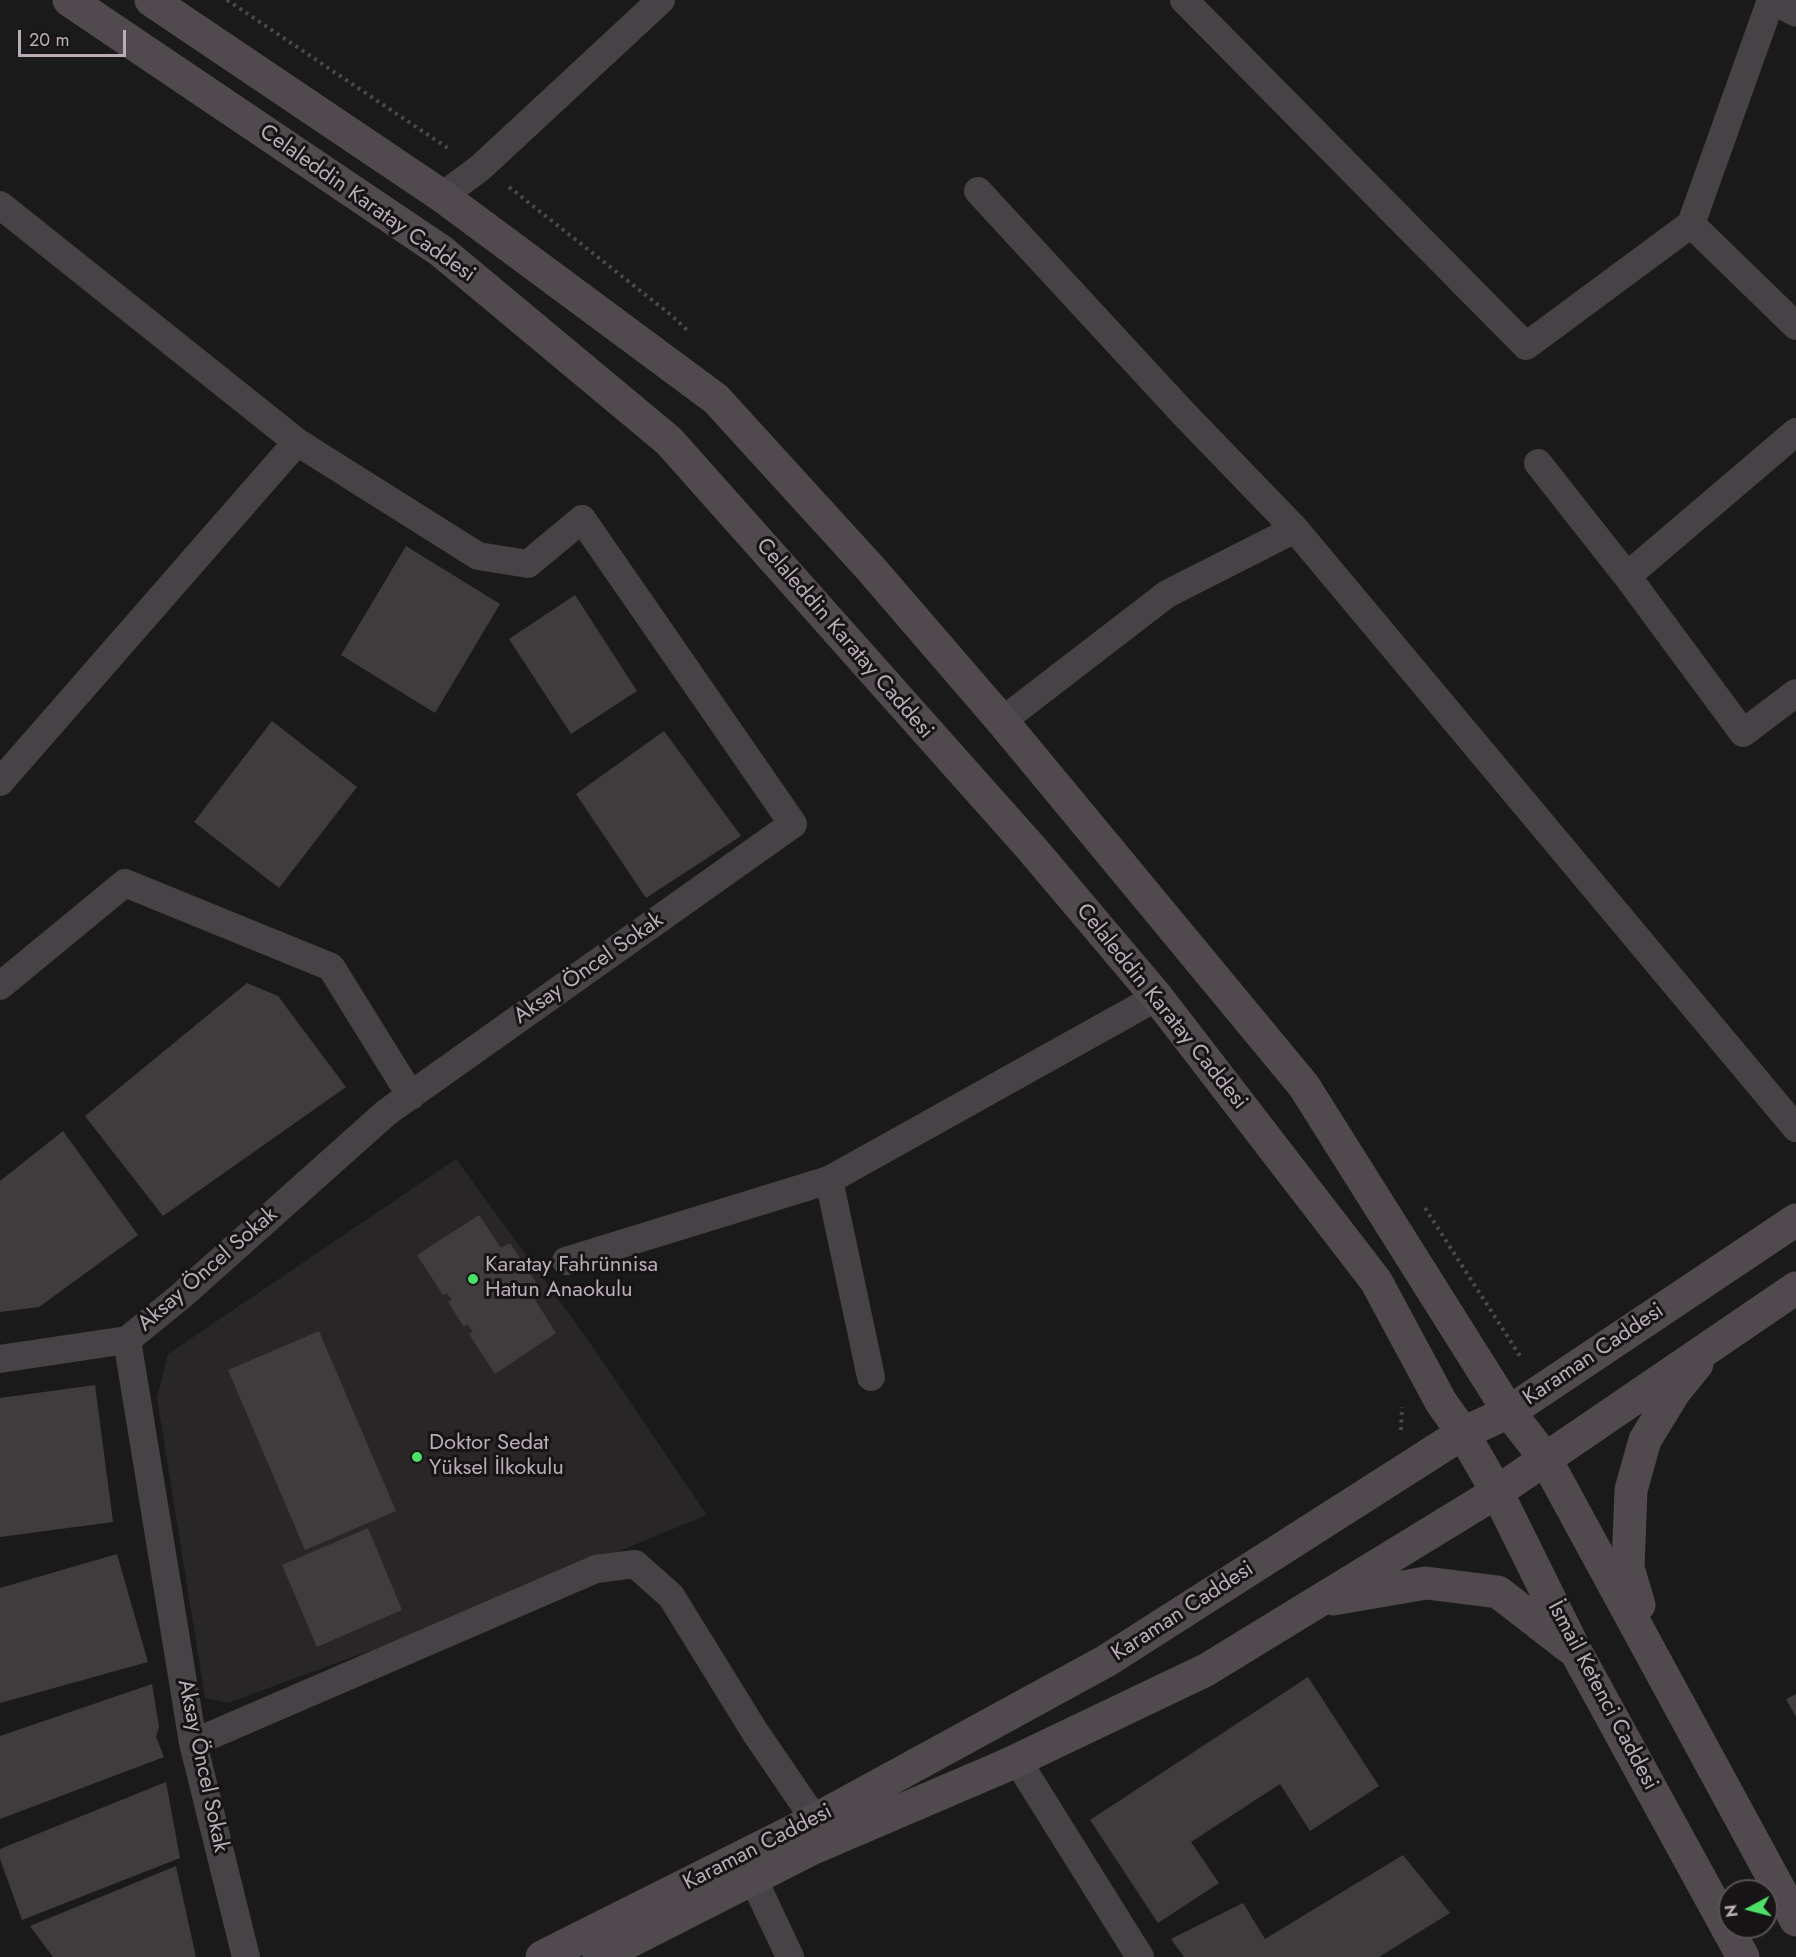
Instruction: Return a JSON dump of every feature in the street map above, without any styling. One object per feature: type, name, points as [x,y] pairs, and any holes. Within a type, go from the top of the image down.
[{"type":"main road","name":"Celaleddin Karatay Caddesi","points":[[69,0],[441,251],[669,441],[1032,849],[1157,997],[1376,1281],[1441,1402],[1463,1433]]},
{"type":"main road","name":"Celaleddin Karatay Caddesi","points":[[151,0],[442,196],[525,260],[716,399],[871,569],[1002,721],[1304,1086],[1509,1412]]},
{"type":"main road","name":"Karaman Caddesi","points":[[599,1957],[748,1868],[820,1831],[1106,1661],[1463,1433],[1509,1412],[1796,1220]]},
{"type":"main road","name":"Karaman Caddesi","points":[[820,1831],[1017,1760],[1206,1670],[1497,1492],[1796,1288]]},
{"type":"main road","points":[[1652,1653],[1629,1568],[1630,1491],[1646,1440],[1675,1391],[1712,1344]]},
{"type":"main road","points":[[1509,1412],[1545,1458],[1796,1920]]},
{"type":"main road","name":"İsmail Ketenci Caddesi","points":[[1463,1433],[1497,1492],[1576,1652],[1743,1957]]},
{"type":"main road","points":[[1319,1601],[1426,1583],[1498,1592],[1576,1652]]},
{"type":"main road","name":"Karaman Caddesi","points":[[542,1957],[748,1868]]},
{"type":"street","points":[[442,196],[480,168],[662,0]]},
{"type":"street","points":[[1184,0],[1526,345],[1691,224],[1771,0]]},
{"type":"street","points":[[1778,0],[1796,10]]},
{"type":"street","points":[[978,191],[1183,413],[1295,529],[1796,1128]]},
{"type":"street","points":[[0,782],[297,442],[1,207]]},
{"type":"street","points":[[1691,224],[1796,326]]},
{"type":"street","points":[[1627,576],[1796,432]]},
{"type":"street","name":"Aksay Öncel Sokak","points":[[246,1957],[193,1743],[127,1340],[181,1296],[387,1112],[793,824],[582,519],[528,564],[478,556],[297,442]]},
{"type":"street","points":[[1538,463],[1627,576],[1743,733],[1796,693]]},
{"type":"street","points":[[1002,721],[1167,594],[1295,529]]},
{"type":"street","points":[[0,986],[125,883],[331,967],[411,1096]]},
{"type":"street","points":[[566,1261],[829,1180],[1157,997]]},
{"type":"street","points":[[829,1180],[871,1377]]},
{"type":"street","points":[[0,1359],[127,1340]]},
{"type":"street","points":[[193,1743],[596,1569],[634,1564],[671,1596],[755,1732],[820,1831]]},
{"type":"street","points":[[1017,1760],[1140,1957]]},
{"type":"street","points":[[748,1868],[790,1957]]},
{"type":"path","points":[[1401,1430],[1403,1397]]},
{"type":"shaded area","name":"Doktor Sedat Yüksel İlkokulu","points":[[456,1159],[586,1337],[707,1515],[434,1627],[228,1703],[205,1698],[157,1398],[168,1354]]},
{"type":"building","points":[[406,546],[500,604],[435,713],[341,655]]},
{"type":"building","points":[[575,595],[637,691],[571,734],[509,639]]},
{"type":"building","points":[[272,721],[357,787],[279,888],[194,822]]},
{"type":"building","points":[[664,731],[741,836],[646,898],[576,794]]},
{"type":"building","points":[[247,983],[278,996],[346,1087],[163,1216],[85,1116]]},
{"type":"building","points":[[63,1131],[138,1235],[39,1307],[0,1312],[0,1181]]},
{"type":"building","points":[[479,1215],[501,1248],[510,1243],[542,1292],[534,1298],[556,1333],[495,1374],[469,1334],[473,1332],[467,1324],[464,1327],[448,1302],[452,1300],[447,1293],[443,1295],[417,1255]]},
{"type":"building","points":[[319,1331],[396,1511],[305,1550],[228,1370]]},
{"type":"building","points":[[95,1385],[113,1522],[0,1537],[0,1398]]},
{"type":"building","points":[[368,1528],[402,1610],[317,1647],[282,1565]]},
{"type":"building","points":[[117,1554],[148,1662],[0,1703],[0,1588]]},
{"type":"building","points":[[1308,1677],[1379,1786],[1310,1831],[1280,1784],[1191,1842],[1219,1883],[1158,1923],[1090,1820]]},
{"type":"building","points":[[152,1684],[159,1727],[156,1737],[164,1757],[0,1819],[0,1736]]},
{"type":"building","points":[[1796,1694],[1796,1717],[1786,1699]]},
{"type":"building","points":[[166,1782],[180,1858],[22,1920],[0,1859],[0,1849]]},
{"type":"building","points":[[1403,1855],[1450,1913],[1379,1957],[1184,1957],[1171,1939],[1243,1903],[1265,1939]]},
{"type":"building","points":[[176,1866],[196,1957],[53,1957],[30,1926]]},
{"type":"place","name":"Karatay Fahrünnisa Hatun Anaokulu","points":[[473,1279]]},
{"type":"place","name":"Doktor Sedat Yüksel İlkokulu","points":[[417,1457]]}]
